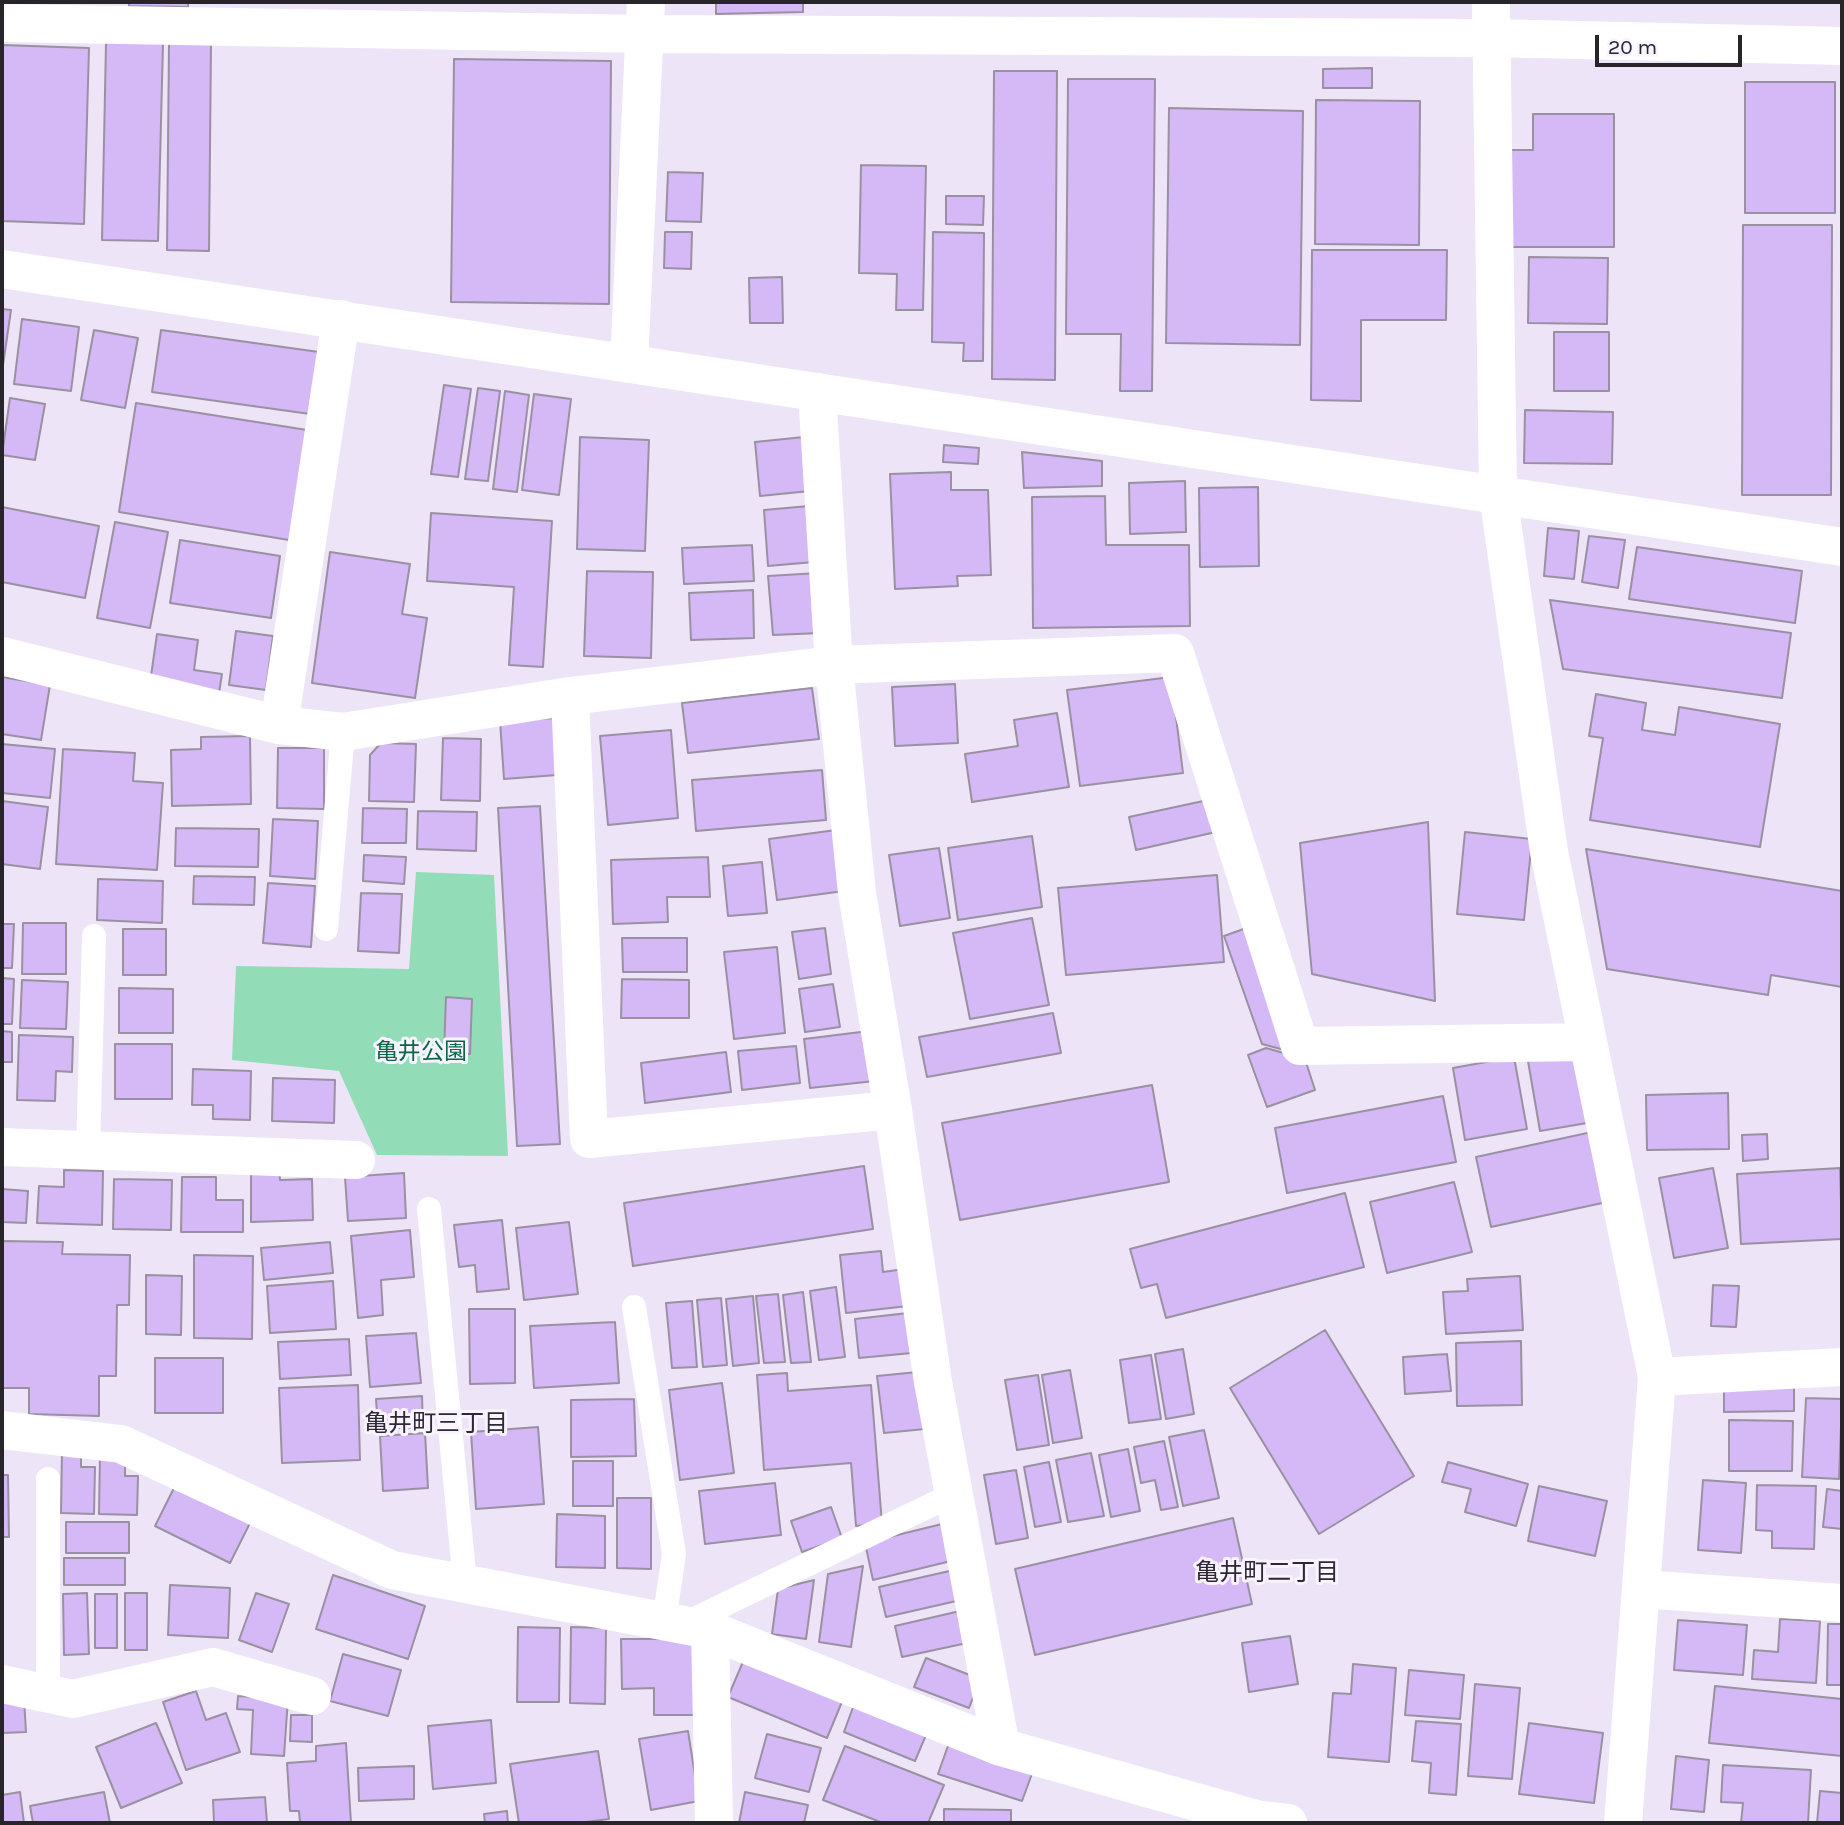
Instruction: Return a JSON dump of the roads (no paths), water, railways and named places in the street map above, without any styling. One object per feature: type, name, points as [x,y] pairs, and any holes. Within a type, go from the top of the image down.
[{"type":"street","points":[[629,364],[646,18]]},
{"type":"street","points":[[2,23],[646,18],[1490,20],[1842,46]]},
{"type":"street","points":[[1490,20],[1497,494],[1549,852],[1657,1377],[1623,1823]]},
{"type":"street","points":[[2,269],[1842,547]]},
{"type":"street","points":[[279,725],[341,319]]},
{"type":"street","points":[[817,392],[834,665],[857,893],[893,1110],[933,1382],[1001,1747]]},
{"type":"street","points":[[2,656],[279,725],[343,732],[570,696],[834,665],[1175,653],[1300,1046],[1588,1042]]},
{"type":"street","points":[[570,696],[589,1139],[893,1110]]},
{"type":"street","points":[[2,1147],[356,1160]]},
{"type":"street","points":[[1657,1377],[1842,1367]]},
{"type":"street","points":[[2,1430],[121,1444],[392,1570],[686,1625],[1001,1747],[1260,1820],[1288,1823]]},
{"type":"street","points":[[1641,1589],[1842,1603]]},
{"type":"street","points":[[686,1625],[714,1823]]},
{"type":"street","points":[[2,1684],[73,1699],[213,1667],[312,1696]]},
{"type":"lane","points":[[326,929],[343,732]]},
{"type":"lane","points":[[88,1150],[94,936]]},
{"type":"lane","points":[[429,1209],[464,1583]]},
{"type":"lane","points":[[634,1307],[686,1625],[954,1494]]},
{"type":"lane","points":[[47,1693],[48,1479]]},
{"type":"district","name":"亀井町三丁目","points":[[436,1424]]},
{"type":"district","name":"亀井町二丁目","points":[[1267,1573]]},
{"type":"park label","name":"亀井公園","points":[[421,1052]]}]
